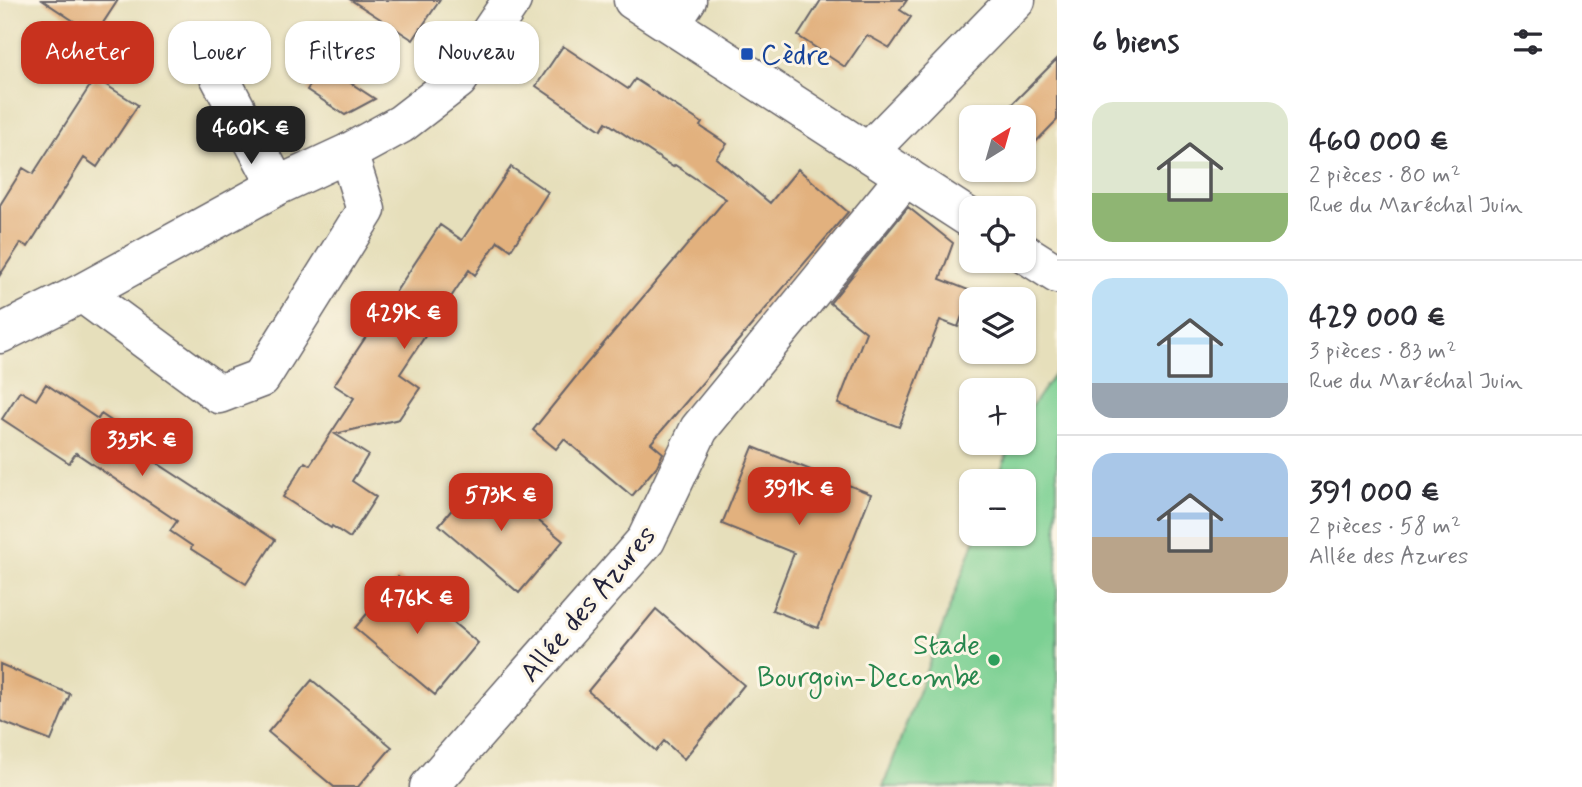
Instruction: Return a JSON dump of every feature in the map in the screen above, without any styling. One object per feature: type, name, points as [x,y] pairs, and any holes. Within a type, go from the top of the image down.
[{"type":"street","points":[[0,334],[82,293],[276,186],[348,153],[401,124],[458,80],[512,0]]},
{"type":"street","points":[[633,0],[679,12],[868,152],[959,211]]},
{"type":"street","points":[[868,152],[1016,0]]},
{"type":"street","points":[[223,84],[276,186]]},
{"type":"street","points":[[82,293],[219,394],[261,378],[366,209],[348,153]]},
{"type":"street","name":"Allée des Azures","points":[[429,787],[646,540],[699,429],[906,176]]},
{"type":"street","points":[[1036,261],[1057,274]]},
{"type":"green space","name":"Stade Bourgoin-Decombe","points":[[1057,371],[1057,787],[883,787],[973,546],[1036,546],[1036,469],[1001,469],[1007,455],[1036,455],[1036,400]]},
{"type":"building","points":[[42,0],[118,0],[104,21],[74,21]]},
{"type":"building","points":[[351,0],[440,0],[426,21],[414,21],[413,40],[400,32],[400,21],[384,21]]},
{"type":"building","points":[[821,0],[907,0],[900,10],[911,17],[890,48],[867,35],[845,67],[798,36]]},
{"type":"building","points":[[563,46],[628,89],[635,79],[702,123],[700,126],[727,144],[716,158],[770,203],[798,169],[848,212],[651,443],[663,453],[657,466],[632,496],[564,439],[556,449],[533,430],[726,199],[606,122],[601,130],[536,86]]},
{"type":"building","points":[[1057,59],[1057,120],[1036,142],[1036,105],[1011,105]]},
{"type":"building","points":[[91,84],[105,84],[138,105],[97,167],[84,158],[28,247],[21,243],[0,275],[0,205],[23,168],[33,174]]},
{"type":"building","points":[[311,84],[352,84],[375,99],[345,115],[307,90]]},
{"type":"building","points":[[511,167],[548,192],[511,250],[498,241],[475,275],[469,270],[400,374],[420,388],[399,419],[335,434],[368,455],[352,481],[376,497],[350,538],[283,497],[305,462],[310,465],[354,398],[334,385],[440,225],[462,240]]},
{"type":"building","points":[[908,207],[953,243],[940,279],[961,287],[959,324],[958,327],[940,320],[899,427],[838,404],[866,332],[830,303]]},
{"type":"building","points":[[46,384],[98,419],[101,414],[162,455],[157,463],[275,540],[246,584],[191,549],[192,546],[170,531],[177,521],[76,453],[69,463],[2,419],[20,391],[36,400]]},
{"type":"building","points":[[753,447],[871,494],[818,628],[772,610],[794,553],[722,524]]},
{"type":"building","points":[[482,474],[563,541],[519,593],[439,525]]},
{"type":"building","points":[[398,577],[478,643],[435,695],[355,628]]},
{"type":"building","points":[[656,609],[744,685],[684,759],[664,741],[656,751],[588,691]]},
{"type":"building","points":[[0,664],[70,694],[51,741],[0,721]]},
{"type":"building","points":[[312,680],[392,747],[358,787],[334,787],[268,732]]},
{"type":"place","name":"Cèdre","points":[[747,54]]},
{"type":"place","name":"Stade Bourgoin-Decombe","points":[[994,660]]}]
